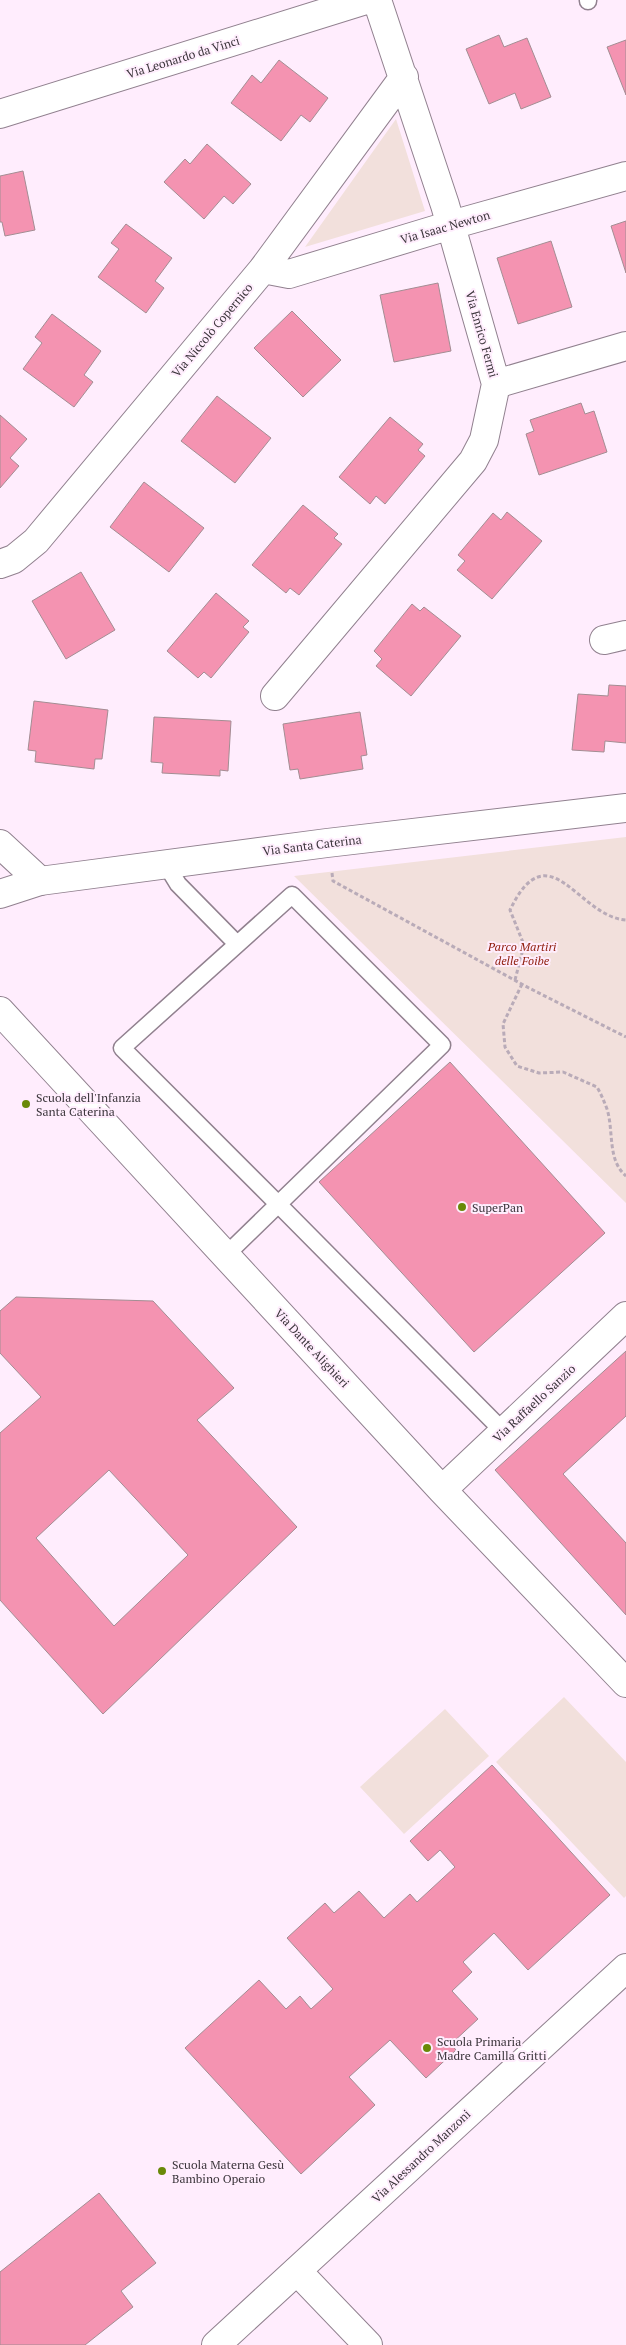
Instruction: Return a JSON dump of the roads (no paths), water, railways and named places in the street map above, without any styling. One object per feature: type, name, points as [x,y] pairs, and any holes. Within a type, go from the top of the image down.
[{"type":"street","name":"Via Leonardo da Vinci","points":[[0,114],[366,0]]},
{"type":"street","name":"Via Enrico Fermi","points":[[275,696],[474,461],[484,440],[496,384],[451,225],[377,0]]},
{"type":"street","name":"Via Niccolò Copernico","points":[[0,564],[14,559],[36,541],[263,270],[404,78]]},
{"type":"street","name":"Via Isaac Newton","points":[[263,270],[289,274],[451,225],[626,176]]},
{"type":"street","points":[[496,384],[626,346]]},
{"type":"street","name":"Via Santa Caterina","points":[[0,894],[40,881],[167,866],[327,843],[626,808]]},
{"type":"street","points":[[0,844],[40,881]]},
{"type":"street","name":"Via Dante Alighieri","points":[[0,1011],[442,1490],[626,1683]]},
{"type":"street","name":"Via Raffaello Sanzio","points":[[442,1490],[626,1316]]},
{"type":"street","name":"Via Alessandro Manzoni","points":[[216,2345],[626,1968]]},
{"type":"street","points":[[297,2271],[368,2345]]},
{"type":"lane","points":[[167,866],[178,884],[236,944]]},
{"type":"lane","points":[[226,1255],[278,1204],[442,1045],[292,895],[122,1048],[278,1204],[504,1431]]},
{"type":"place","name":"Scuola dell'Infanzia Santa Caterina","points":[[26,1104]]},
{"type":"place","name":"SuperPan","points":[[462,1207]]},
{"type":"place","name":"Scuola Primaria Madre Camilla Gritti","points":[[427,2048]]},
{"type":"place","name":"Scuola Materna Gesù Bambino Operaio","points":[[162,2171]]},
{"type":"park label","name":"Parco Martiri delle Foibe","points":[[522,953]]}]
